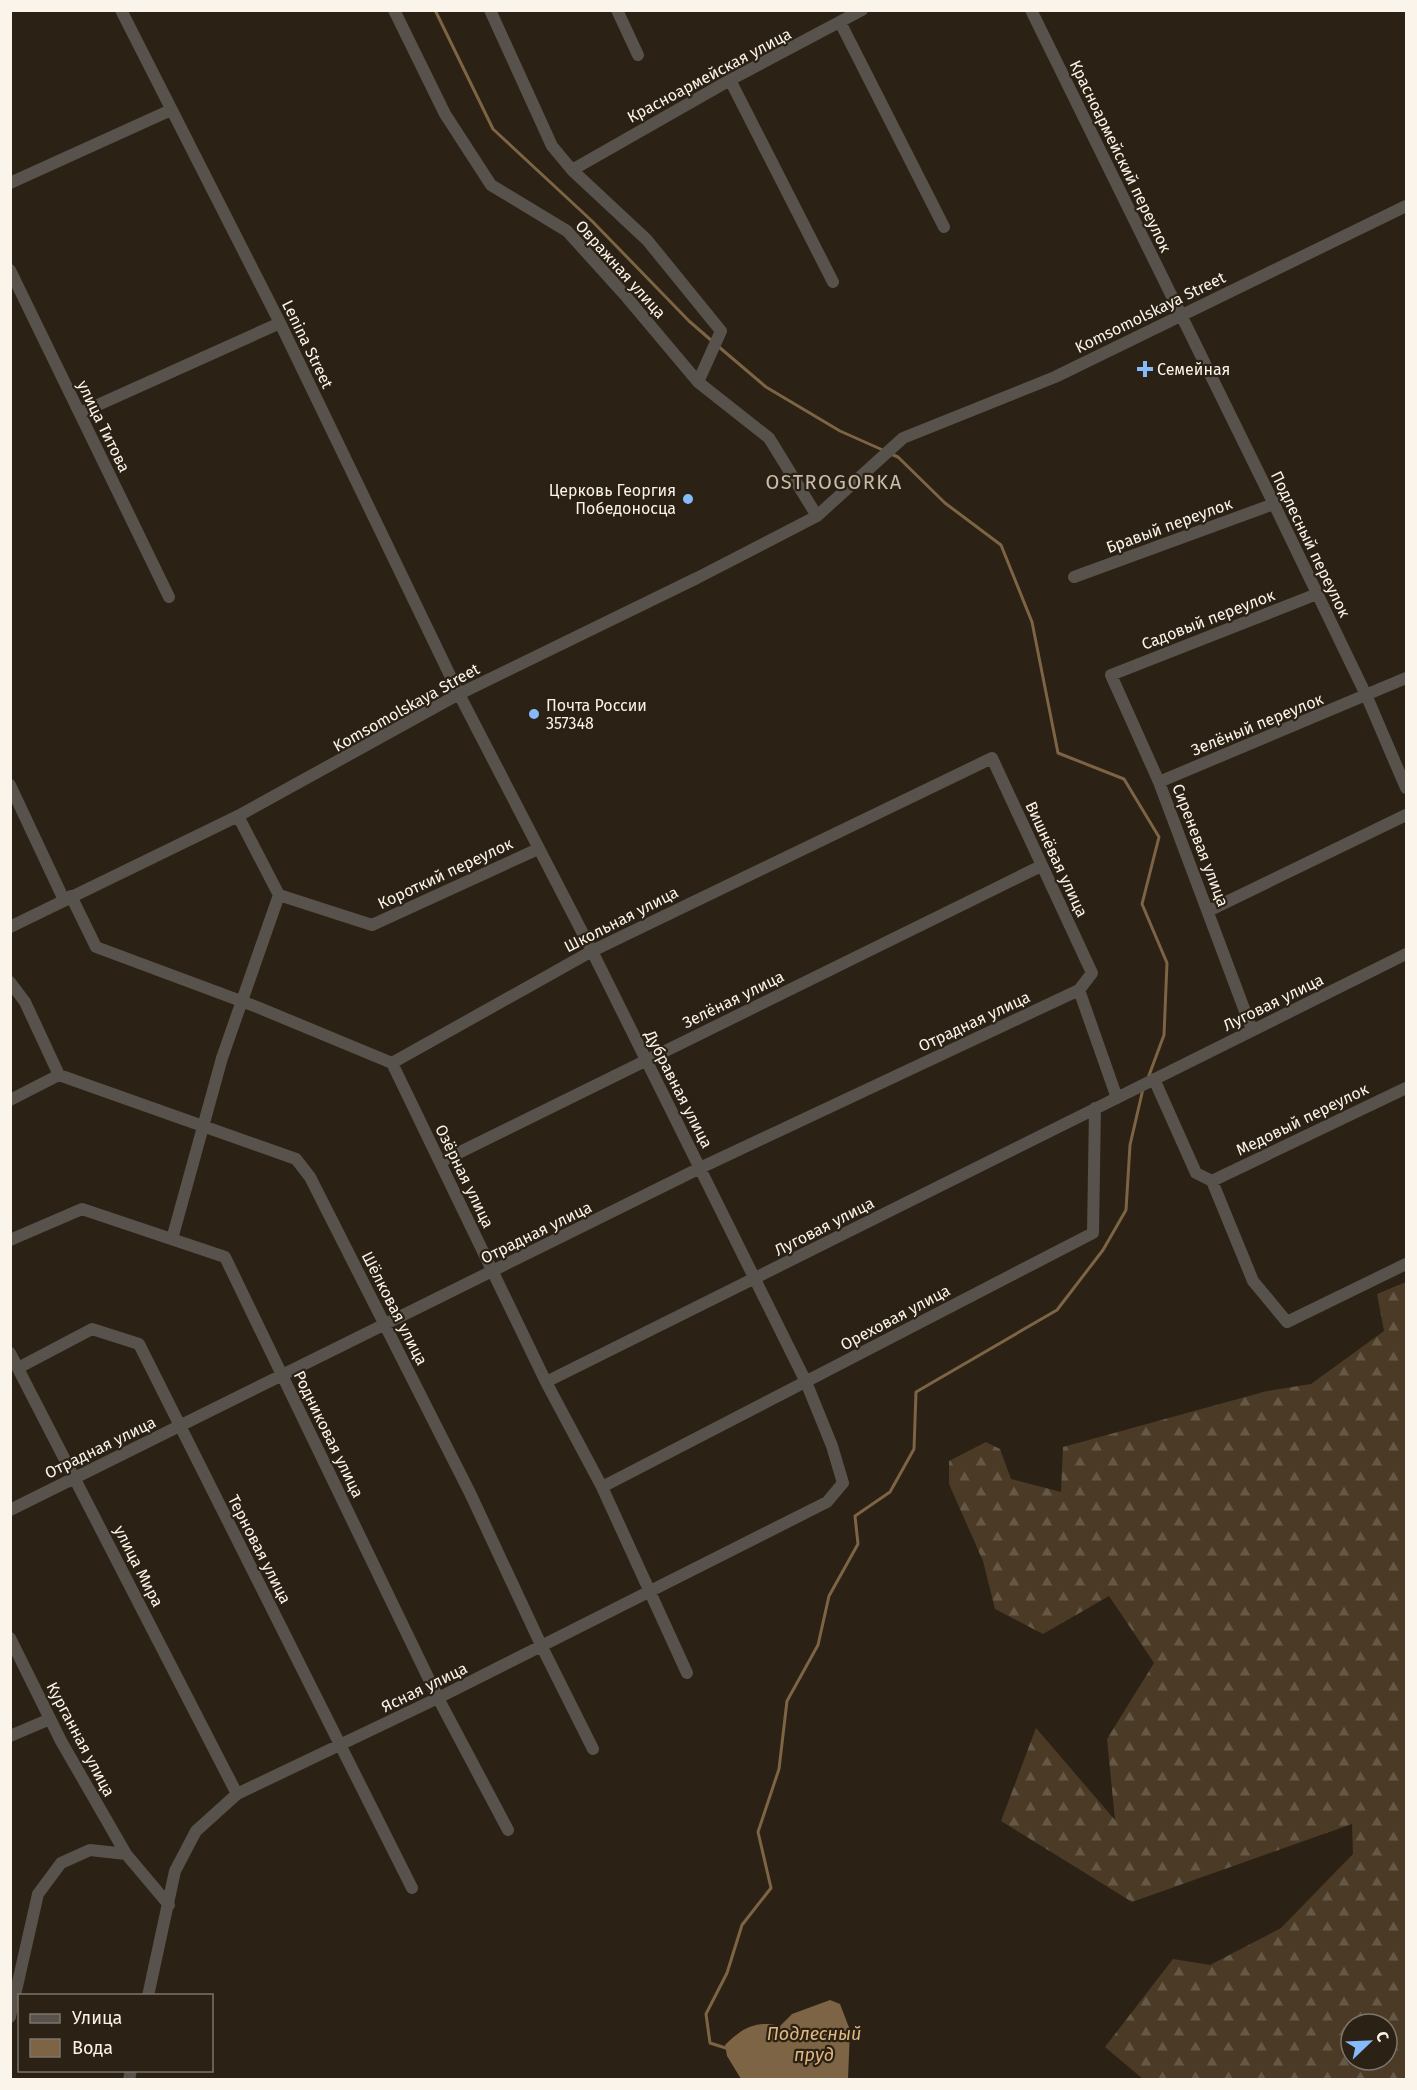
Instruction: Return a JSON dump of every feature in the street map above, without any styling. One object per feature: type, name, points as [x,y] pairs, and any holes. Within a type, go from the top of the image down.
[{"type":"street","name":"Lenina Street","points":[[122,10],[280,322],[459,694]]},
{"type":"street","name":"Овражная улица","points":[[394,10],[445,114],[491,184],[567,231],[698,382],[769,438],[817,516]]},
{"type":"street","name":"Овражная улица","points":[[490,10],[552,146],[572,170],[647,240],[721,331],[698,382]]},
{"type":"street","points":[[617,10],[639,55]]},
{"type":"street","name":"Красноармейская улица","points":[[572,170],[730,80],[841,24],[862,10]]},
{"type":"street","name":"Красноармейский переулок","points":[[1031,10],[1181,316]]},
{"type":"street","points":[[841,24],[944,227]]},
{"type":"street","points":[[730,80],[833,282]]},
{"type":"street","points":[[10,183],[171,110]]},
{"type":"street","name":"Komsomolskaya Street","points":[[10,927],[238,816],[459,694],[697,578],[817,516],[903,438],[1055,377],[1407,206]]},
{"type":"street","name":"улица Титова","points":[[10,270],[169,597]]},
{"type":"street","name":"Подлесный переулок","points":[[1181,316],[1367,697],[1407,789]]},
{"type":"street","points":[[80,413],[280,322]]},
{"type":"street","name":"Бравый переулок","points":[[1074,577],[1274,504]]},
{"type":"street","name":"Садовый переулок","points":[[1111,675],[1317,594]]},
{"type":"street","name":"Сиреневая улица","points":[[1111,675],[1159,782],[1252,1030]]},
{"type":"street","name":"Зелёный переулок","points":[[1159,782],[1367,697],[1407,678]]},
{"type":"street","name":"Дубравная улица","points":[[459,694],[592,951],[806,1382],[842,1472],[843,1483],[827,1502]]},
{"type":"street","name":"Вишнёвая улица","points":[[871,815],[992,758],[1092,974],[1079,990]]},
{"type":"street","points":[[10,785],[96,947],[243,1002],[392,1063]]},
{"type":"street","name":"Школьная улица","points":[[392,1063],[592,951],[871,815]]},
{"type":"street","points":[[1208,912],[1407,815]]},
{"type":"street","points":[[172,1239],[222,1058],[279,896],[238,816]]},
{"type":"street","name":"Короткий переулок","points":[[279,896],[372,925],[538,849]]},
{"type":"street","name":"Зелёная улица","points":[[440,1162],[1041,866]]},
{"type":"street","name":"Луговая улица","points":[[546,1382],[1407,954]]},
{"type":"street","points":[[10,982],[25,1002],[58,1075],[10,1100]]},
{"type":"street","points":[[1079,990],[1117,1098]]},
{"type":"street","name":"Отрадная улица","points":[[10,1510],[700,1168],[1079,990]]},
{"type":"street","name":"Озёрная улица","points":[[392,1063],[546,1382],[602,1487],[687,1673]]},
{"type":"street","name":"Шёлковая улица","points":[[58,1075],[296,1159],[310,1177],[470,1493],[542,1647],[594,1749]]},
{"type":"street","points":[[1154,1079],[1196,1173],[1212,1181],[1253,1281],[1287,1322],[1407,1264]]},
{"type":"street","name":"Медовый переулок","points":[[1212,1181],[1407,1088]]},
{"type":"street","name":"Ореховая улица","points":[[602,1487],[1093,1233],[1095,1108]]},
{"type":"street","name":"Родниковая улица","points":[[10,1240],[82,1209],[225,1257],[438,1698],[508,1830]]},
{"type":"street","name":"Терновая улица","points":[[18,1368],[92,1329],[139,1344],[412,1888]]},
{"type":"street","name":"улица Мира","points":[[10,1353],[76,1477],[237,1794]]},
{"type":"street","name":"Ясная улица","points":[[148,1994],[175,1870],[196,1831],[237,1794],[542,1647],[649,1590],[827,1502]]},
{"type":"street","name":"Курганная улица","points":[[10,1638],[50,1719],[126,1854],[169,1905]]},
{"type":"street","points":[[10,1736],[50,1719]]},
{"type":"street","points":[[10,2017],[38,1894],[62,1863],[90,1850],[126,1854]]},
{"type":"green space","points":[[1406,1282],[1406,2079],[1143,2079],[1105,2047],[1173,1959],[1210,1965],[1281,1928],[1353,1854],[1352,1824],[1132,1902],[1001,1821],[1036,1728],[1115,1820],[1107,1739],[1154,1663],[1109,1596],[1043,1634],[995,1609],[983,1561],[949,1484],[949,1461],[986,1442],[1000,1449],[1011,1479],[1061,1492],[1063,1447],[1267,1391],[1311,1384],[1384,1331],[1377,1294]]},
{"type":"water","name":"Подлесный пруд","points":[[830,2000],[840,2004],[850,2030],[848,2079],[741,2079],[727,2056],[725,2045],[731,2039],[757,2025],[780,2026],[792,2014]]},
{"type":"waterway","points":[[435,10],[493,129],[592,221],[689,321],[712,341]]},
{"type":"waterway","points":[[719,347],[766,387],[840,431],[885,451]]},
{"type":"waterway","points":[[891,454],[898,457],[945,503],[1001,545],[1032,622],[1058,753],[1124,779],[1159,837],[1142,904],[1167,963],[1164,1035],[1148,1078]]},
{"type":"waterway","points":[[729,2049],[710,2043],[706,2014],[727,1973],[742,1925],[771,1888],[758,1832],[779,1769],[787,1701],[818,1645],[829,1596],[858,1544],[855,1516],[890,1492],[914,1449],[916,1392],[1057,1310],[1103,1250],[1126,1210],[1130,1145],[1143,1089]]},
{"type":"place","name":"Семейная","points":[[1145,369]]},
{"type":"place","name":"Церковь Георгия Победоносца","points":[[688,499]]},
{"type":"place","name":"Почта России 357348","points":[[534,714]]},
{"type":"district","name":"OSTROGORKA","points":[[834,482]]}]
